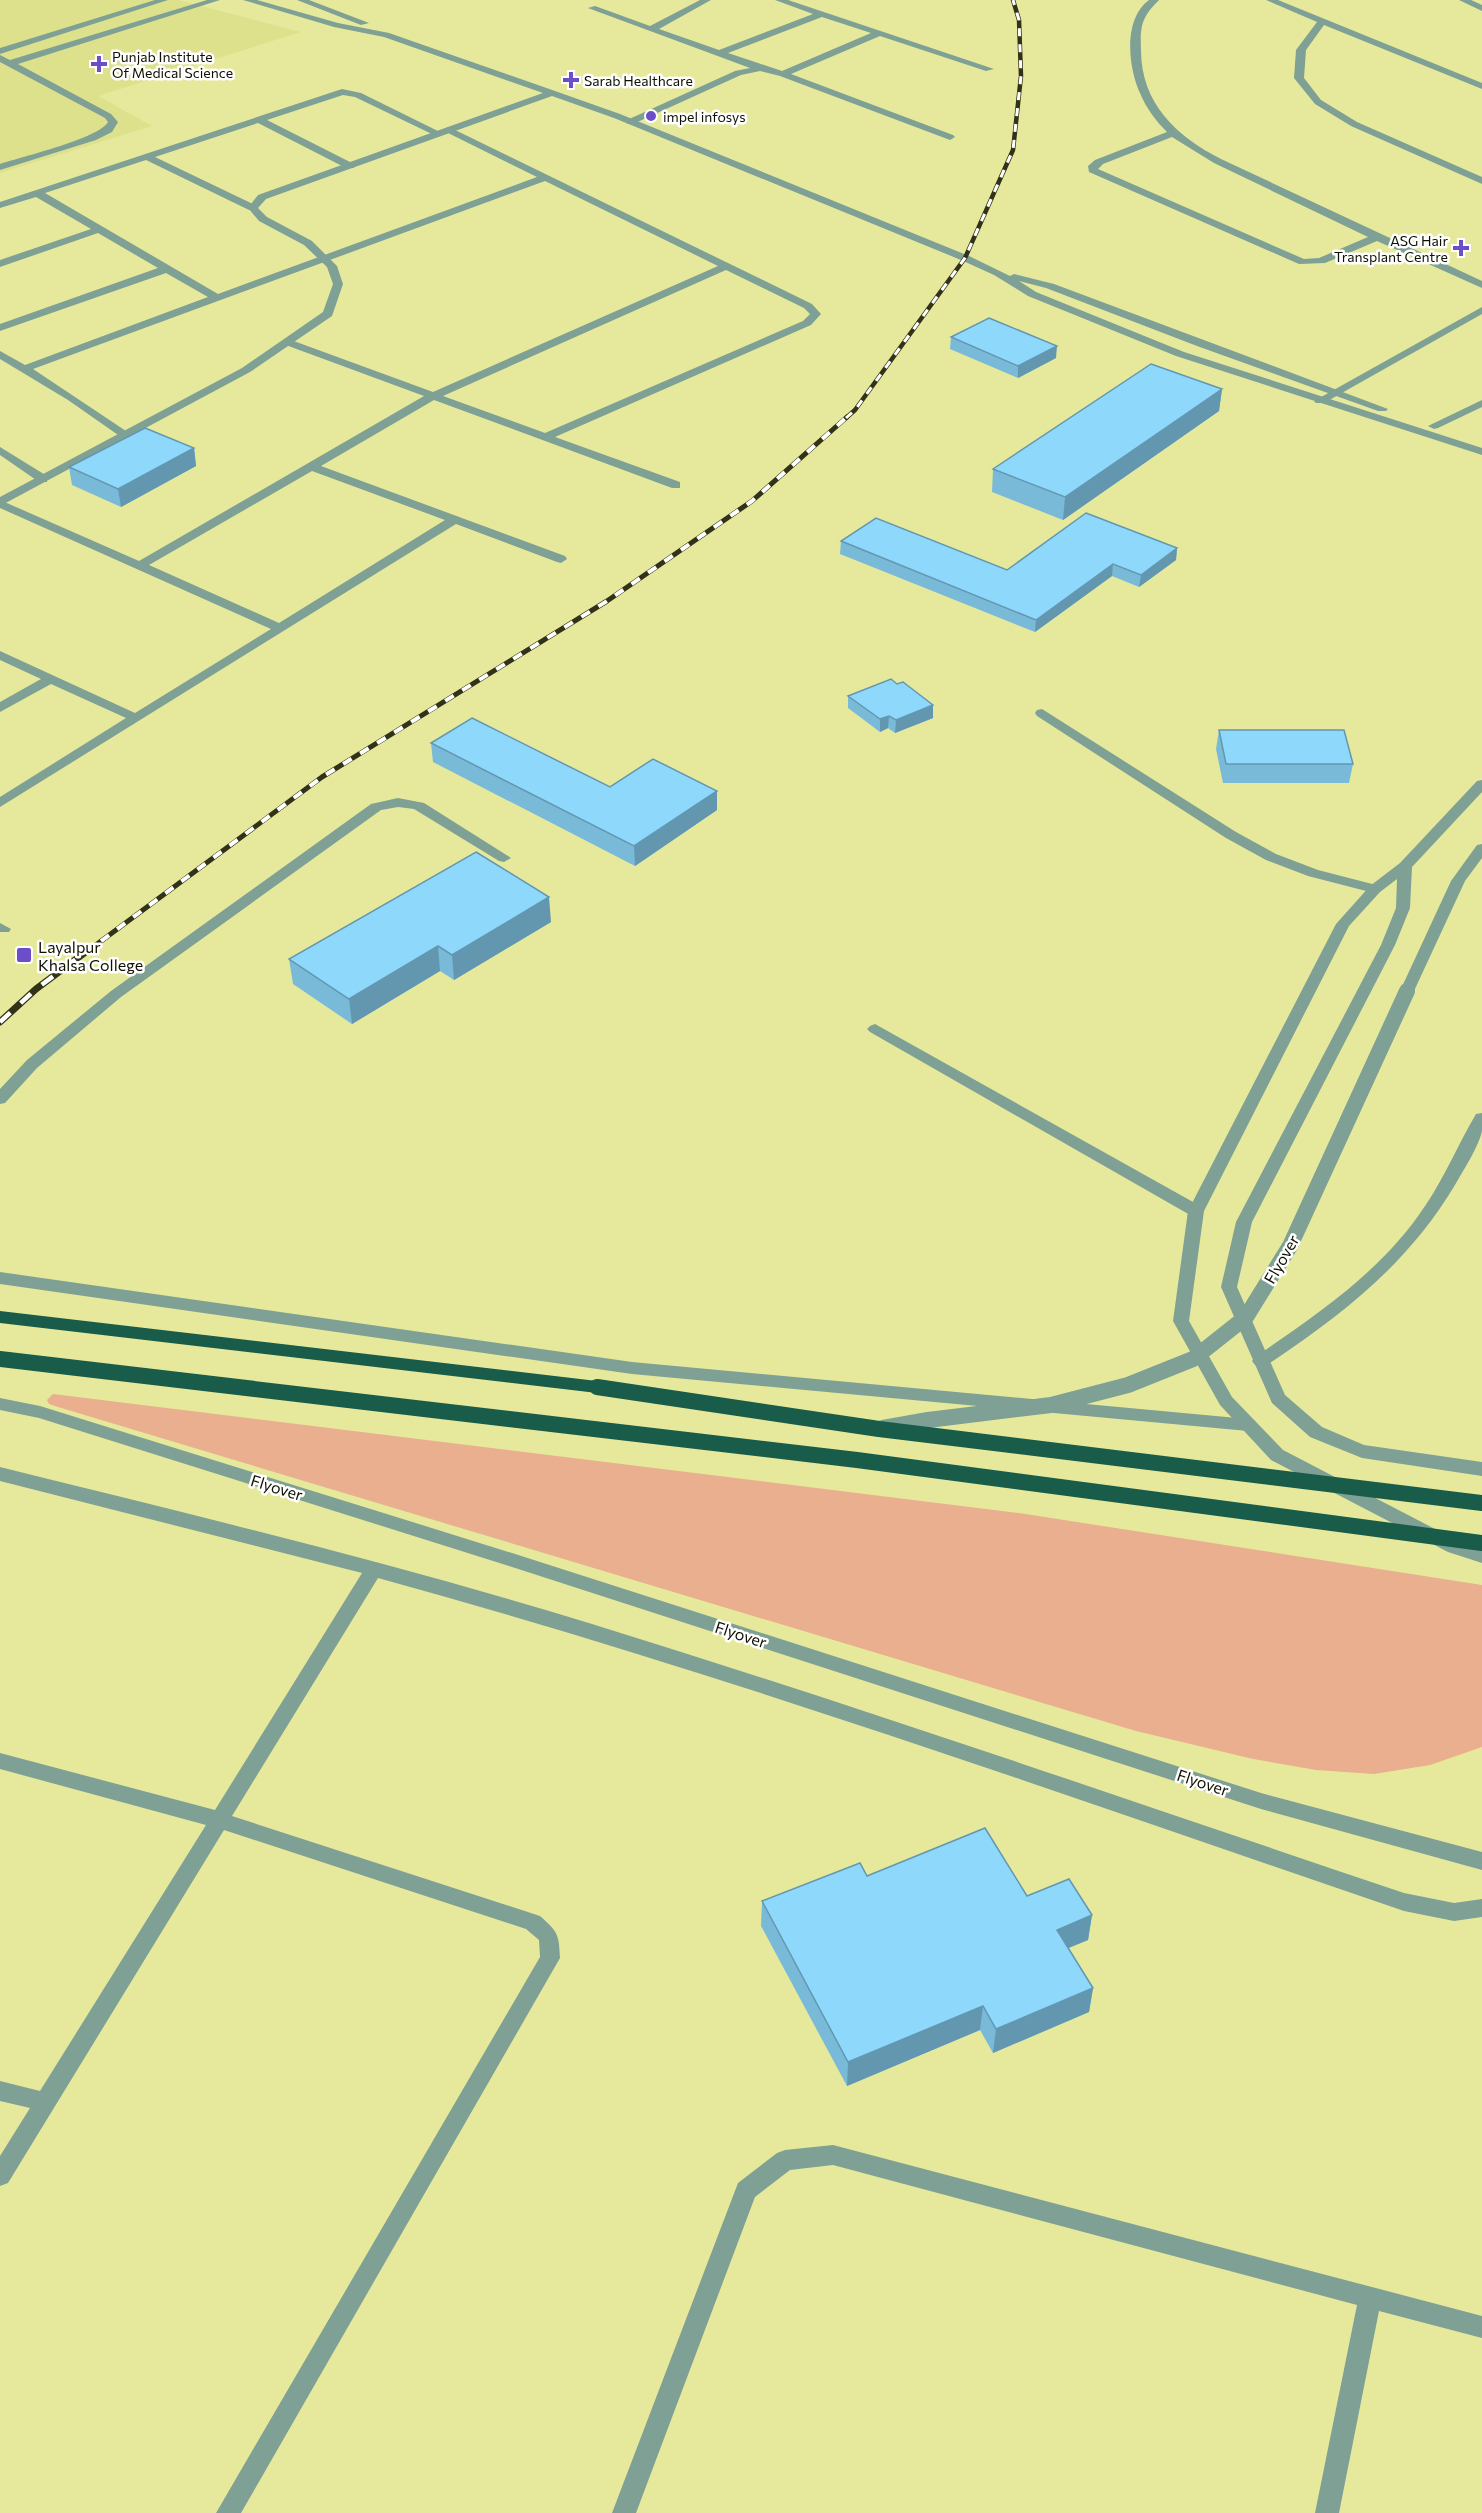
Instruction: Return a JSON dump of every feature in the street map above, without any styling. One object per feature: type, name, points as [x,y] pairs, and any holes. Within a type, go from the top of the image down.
[{"type":"highway","name":"Flyover","points":[[0,1317],[597,1387],[879,1429],[1482,1503]]},
{"type":"highway","points":[[0,1359],[857,1460],[1482,1543]]},
{"type":"street","points":[[0,51],[164,0]]},
{"type":"street","points":[[10,63],[216,0]]},
{"type":"street","points":[[246,0],[288,10]]},
{"type":"street","points":[[260,0],[337,25],[386,35],[552,93],[630,122],[998,273],[1050,286],[1335,392],[1482,441]]},
{"type":"street","points":[[302,0],[355,18],[386,35]]},
{"type":"street","points":[[651,29],[707,0]]},
{"type":"street","points":[[779,0],[988,69]]},
{"type":"street","points":[[1155,0],[1147,5],[1138,19],[1136,63],[1140,86],[1156,114],[1174,133],[1211,157],[1482,285]]},
{"type":"street","points":[[1270,0],[1482,86]]},
{"type":"street","points":[[1463,0],[1482,8]]},
{"type":"street","points":[[592,8],[760,68],[783,74],[950,137]]},
{"type":"street","points":[[720,53],[819,15]]},
{"type":"street","points":[[1322,21],[1301,50],[1299,78],[1318,102],[1354,124],[1479,178]]},
{"type":"street","points":[[783,74],[877,34]]},
{"type":"street","points":[[0,58],[108,116],[113,122],[109,130],[93,138],[0,167]]},
{"type":"street","points":[[630,122],[738,73],[760,68]]},
{"type":"street","points":[[0,204],[147,157],[327,95],[350,93],[546,177],[808,306],[816,314],[807,323],[545,437]]},
{"type":"street","points":[[253,208],[262,197],[552,93]]},
{"type":"street","points":[[258,119],[350,166]]},
{"type":"street","points":[[1174,133],[1099,162],[1093,166],[1094,170],[1303,262],[1321,261],[1377,237]]},
{"type":"street","points":[[0,503],[246,370],[328,314],[338,284],[332,266],[308,243],[262,219],[253,208],[147,157]]},
{"type":"street","points":[[26,368],[546,177]]},
{"type":"street","points":[[36,193],[215,297]]},
{"type":"street","points":[[0,264],[100,229]]},
{"type":"street","points":[[139,566],[433,396],[726,266]]},
{"type":"street","points":[[0,328],[166,269]]},
{"type":"street","points":[[998,273],[1032,294],[1180,354],[1482,452]]},
{"type":"street","points":[[1320,400],[1482,310]]},
{"type":"street","points":[[287,342],[676,485]]},
{"type":"street","points":[[0,354],[26,368],[125,435]]},
{"type":"street","points":[[1434,426],[1482,403]]},
{"type":"street","points":[[0,450],[43,479]]},
{"type":"street","points":[[311,466],[561,559]]},
{"type":"street","points":[[0,503],[280,628]]},
{"type":"street","points":[[0,803],[455,519]]},
{"type":"street","points":[[0,655],[136,718]]},
{"type":"street","points":[[0,708],[51,678]]},
{"type":"street","points":[[1042,714],[1231,835],[1271,857],[1313,873],[1375,889]]},
{"type":"street","points":[[1482,784],[1405,866],[1375,889],[1343,924],[1196,1211],[1181,1320],[1226,1401],[1277,1455],[1454,1547],[1482,1556]]},
{"type":"street","points":[[0,1099],[32,1064],[116,994],[376,807],[407,801],[504,858]]},
{"type":"street","name":"Flyover","points":[[879,1429],[928,1420],[1051,1405],[1128,1385],[1193,1359],[1246,1317],[1290,1246],[1458,881],[1482,848]]},
{"type":"street","points":[[1405,866],[1403,908],[1388,945],[1245,1222],[1229,1287],[1278,1399],[1316,1432],[1362,1451],[1482,1470]]},
{"type":"street","points":[[875,1029],[1196,1211]]},
{"type":"street","points":[[1261,1361],[1320,1322],[1365,1287],[1410,1238],[1448,1183],[1482,1118]]},
{"type":"street","points":[[0,1278],[632,1368],[1248,1425]]},
{"type":"street","name":"Flyover","points":[[0,1404],[40,1412],[512,1560],[1261,1801],[1482,1861]]},
{"type":"street","points":[[0,1474],[374,1569],[589,1632],[787,1695],[1404,1902],[1454,1912],[1482,1908]]},
{"type":"street","points":[[0,2176],[374,1569]]},
{"type":"street","points":[[0,1761],[219,1820],[533,1922],[549,1936],[550,1958],[228,2513]]},
{"type":"street","points":[[0,2091],[45,2102]]},
{"type":"street","points":[[624,2513],[746,2190],[784,2160],[833,2155],[1482,2327]]},
{"type":"street","points":[[1326,2513],[1370,2297]]},
{"type":"shaded area","name":"Punjab Institute Of Medical Science","points":[[0,0],[179,0],[301,32],[98,96],[152,126],[0,173]]},
{"type":"shaded area","points":[[53,1394],[1019,1513],[1482,1585],[1482,1747],[1430,1765],[1374,1774],[1316,1770],[1253,1759],[1136,1731],[58,1407],[49,1404],[47,1400]]},
{"type":"building","points":[[989,318],[1057,346],[1018,366],[951,337]]},
{"type":"building","points":[[1151,364],[1222,389],[1065,497],[993,469]]},
{"type":"building","points":[[145,428],[194,448],[118,489],[69,467]]},
{"type":"building","points":[[1086,513],[1177,548],[1141,575],[1113,564],[1036,620],[841,541],[876,518],[1007,570]]},
{"type":"building","points":[[891,679],[897,684],[903,682],[933,705],[896,720],[889,716],[880,719],[848,696]]},
{"type":"building","points":[[472,718],[610,787],[653,759],[717,791],[634,846],[431,743]]},
{"type":"building","points":[[1219,730],[1344,730],[1353,764],[1226,764]]},
{"type":"building","points":[[476,852],[549,897],[452,955],[438,946],[349,999],[289,959]]},
{"type":"building","points":[[985,1828],[1027,1896],[1069,1879],[1092,1915],[1057,1930],[1093,1988],[996,2029],[983,2006],[848,2062],[762,1901],[860,1863],[867,1876]]},
{"type":"railway","points":[[846,418],[855,410],[965,258],[1013,150],[1021,76],[1019,20],[1013,0]]},
{"type":"railway","points":[[85,953],[322,777],[607,601],[752,501],[847,417]]},
{"type":"railway","points":[[0,1022],[36,989],[87,951]]},
{"type":"place","name":"Punjab Institute Of Medical Science","points":[[99,64]]},
{"type":"place","name":"Sarab Healthcare","points":[[571,80]]},
{"type":"place","name":"impel infosys","points":[[651,116]]},
{"type":"place","name":"ASG Hair Transplant Centre","points":[[1461,248]]},
{"type":"place","name":"Layalpur Khalsa College","points":[[24,955]]}]
